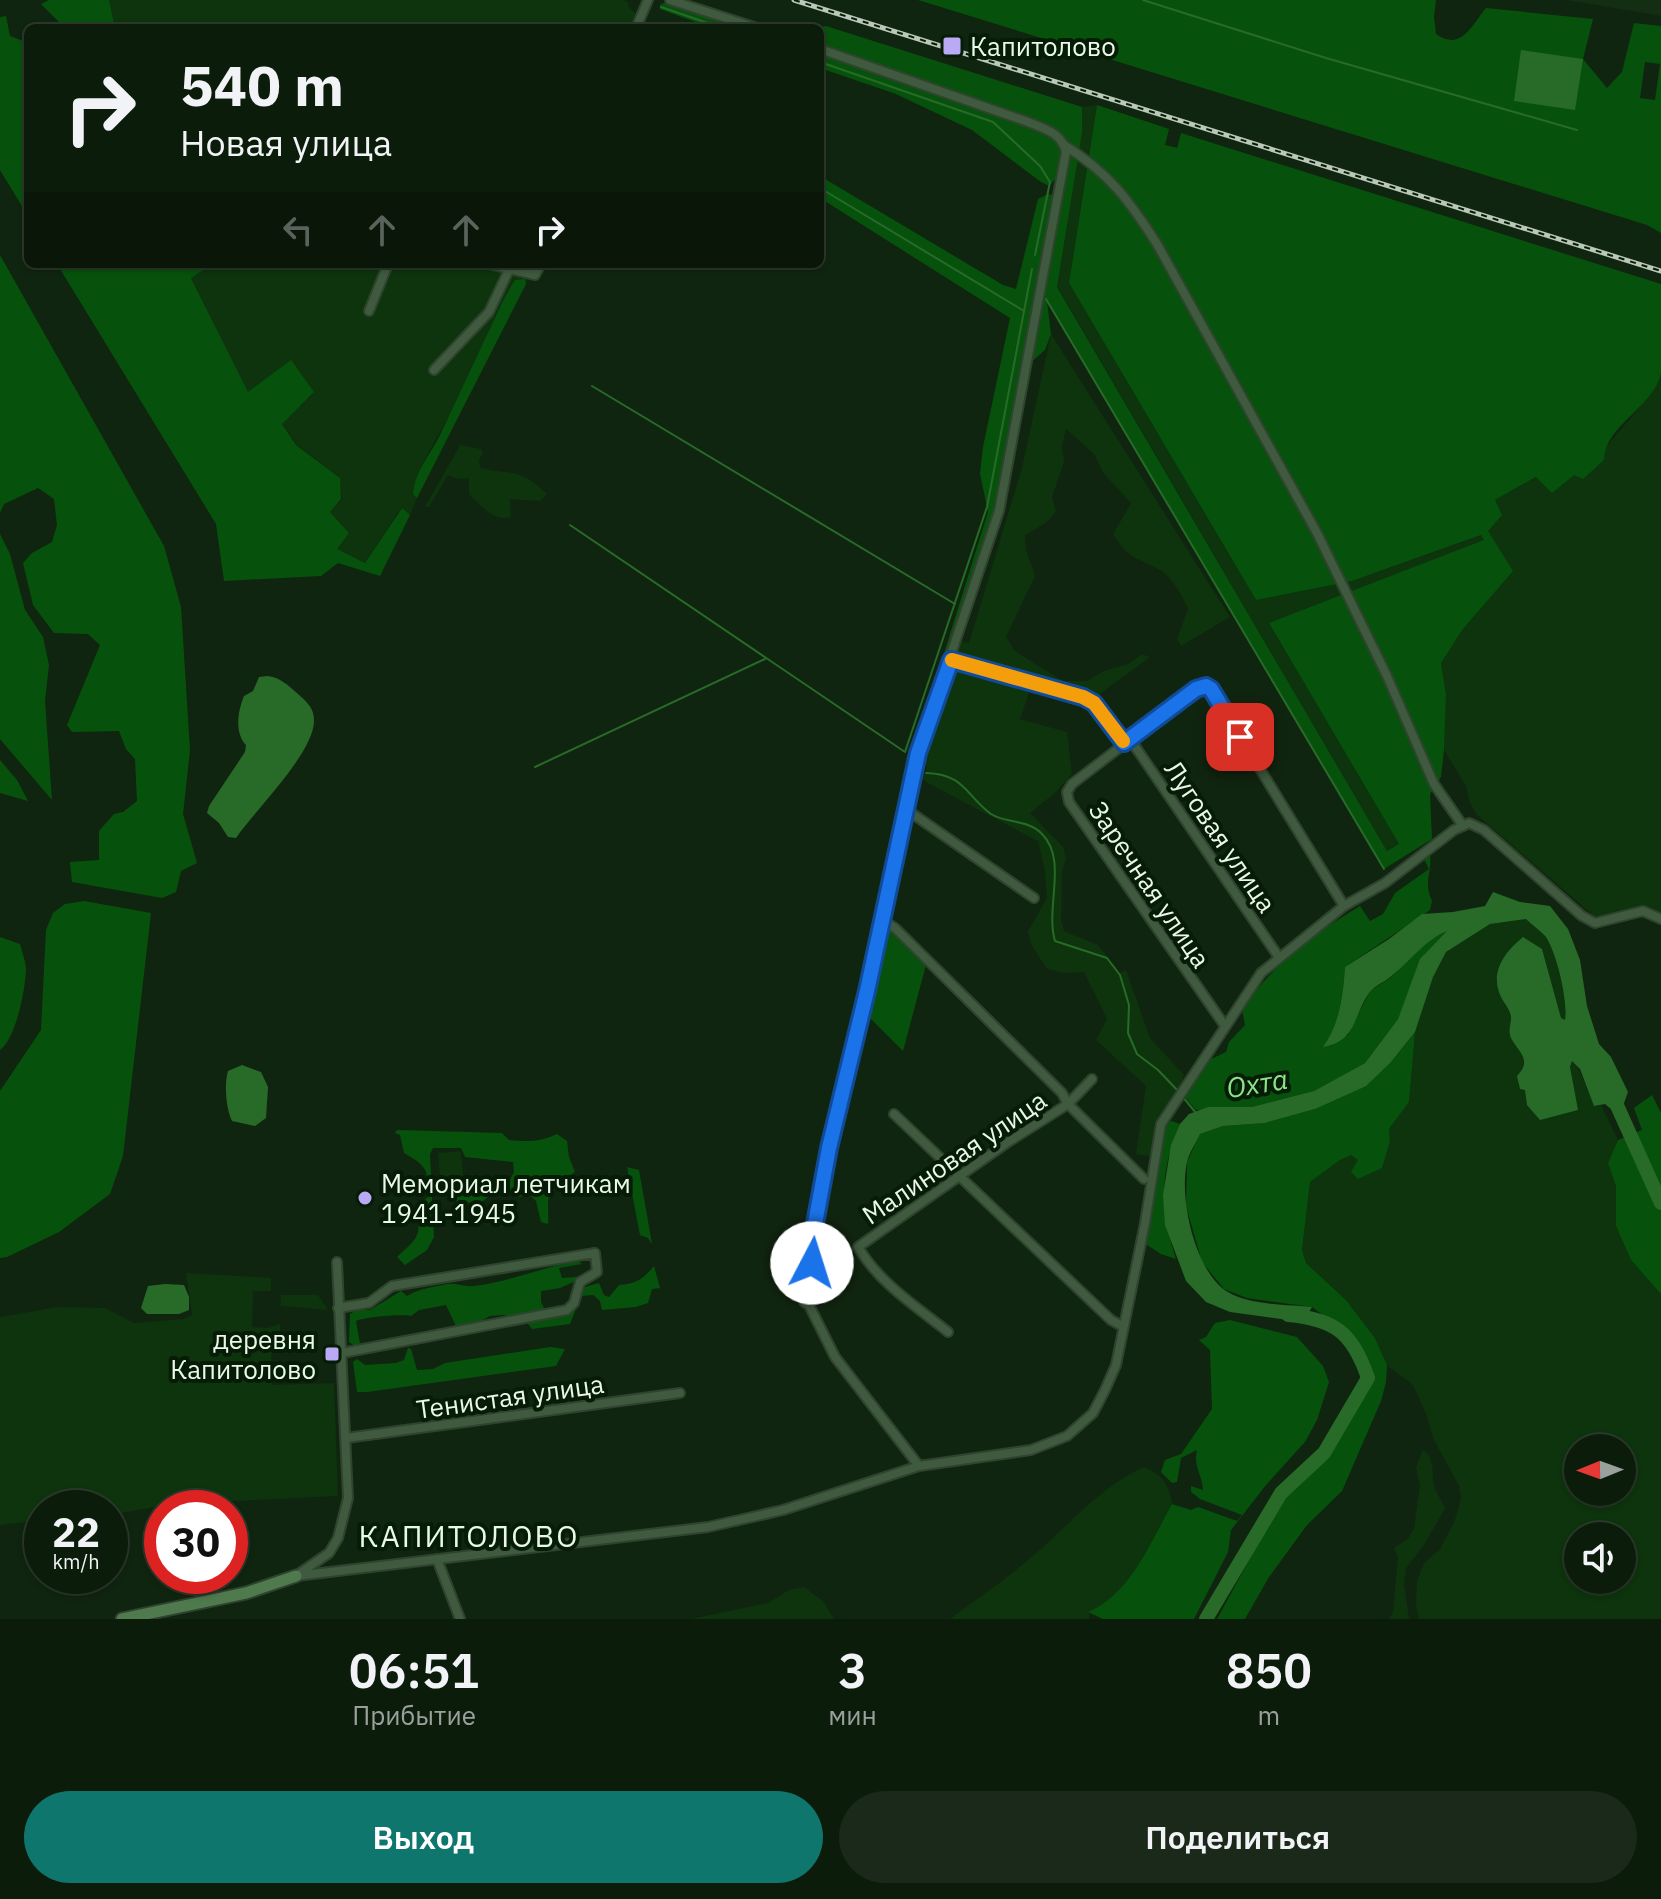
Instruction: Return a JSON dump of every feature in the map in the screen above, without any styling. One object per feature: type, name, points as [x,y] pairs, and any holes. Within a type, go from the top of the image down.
[{"type":"street","points":[[638,24],[648,0]]},
{"type":"street","points":[[670,0],[745,24]]},
{"type":"street","points":[[824,50],[1028,122],[1056,135],[1064,145],[1094,164],[1135,209],[1317,533],[1387,676],[1434,784],[1463,826]]},
{"type":"street","points":[[919,1466],[835,1357],[809,1305],[804,1302],[829,1148],[918,753],[999,511],[1066,160],[1064,145]]},
{"type":"street","points":[[369,311],[386,268]]},
{"type":"street","points":[[502,268],[535,275],[539,268]]},
{"type":"street","points":[[434,370],[489,312],[509,270]]},
{"type":"street","name":"Луговая улица","points":[[951,660],[1083,697],[1094,703],[1127,741],[1278,956]]},
{"type":"street","points":[[1127,741],[1196,689],[1209,687],[1344,906]]},
{"type":"street","name":"Заречная улица","points":[[1127,741],[1072,784],[1067,796],[1225,1026]]},
{"type":"street","points":[[907,810],[1034,898]]},
{"type":"street","points":[[122,1619],[246,1593],[296,1576],[708,1527],[749,1519],[919,1466],[1031,1450],[1067,1436],[1093,1413],[1116,1365],[1145,1223],[1161,1124],[1261,973],[1278,956],[1344,906],[1385,883],[1436,843],[1469,823],[1477,825],[1582,916],[1595,923],[1643,911],[1661,919]]},
{"type":"street","points":[[882,920],[895,928],[993,1023],[1062,1093],[1068,1104],[1144,1179]]},
{"type":"street","name":"Малиновая улица","points":[[948,1332],[892,1287],[864,1258],[858,1247],[1068,1104],[1092,1079]]},
{"type":"street","points":[[894,1114],[1111,1320],[1122,1326]]},
{"type":"street","points":[[338,1308],[369,1303],[392,1286],[595,1253],[597,1272],[580,1282],[574,1303],[567,1310],[342,1353]]},
{"type":"street","points":[[296,1576],[329,1553],[338,1538],[348,1498],[337,1262]]},
{"type":"street","name":"Тенистая улица","points":[[346,1438],[680,1393]]},
{"type":"street","points":[[437,1559],[460,1619]]},
{"type":"shaded area","points":[[49,0],[109,0],[114,24],[61,24],[41,4]]},
{"type":"shaded area","points":[[109,0],[621,0],[627,1],[636,13],[632,24],[114,24]]},
{"type":"shaded area","points":[[918,0],[1436,0],[1436,34],[1452,40],[1465,34],[1486,8],[1593,19],[1583,59],[1607,88],[1622,72],[1634,23],[1661,26],[1661,233],[1647,225]],"holes":[[[1645,62],[1660,64],[1655,100],[1640,98]]]},
{"type":"shaded area","points":[[1566,0],[1661,0],[1661,16]]},
{"type":"shaded area","points":[[664,3],[746,24],[701,24],[660,9]]},
{"type":"shaded area","points":[[6,16],[10,36],[24,41],[24,209],[0,170],[0,17]]},
{"type":"shaded area","points":[[824,26],[1082,107],[1082,133],[1057,287],[1387,851],[1399,844],[1269,623],[1484,540],[1481,535],[1352,581],[1256,600],[1069,283],[1097,105],[1169,129],[1165,145],[1177,148],[1181,133],[1661,284],[1661,373],[1649,396],[1612,436],[1604,460],[1583,479],[1574,475],[1552,493],[1536,477],[1495,500],[1502,515],[1488,531],[1513,571],[1462,630],[1441,663],[1446,695],[1444,750],[1441,777],[1430,794],[1432,839],[1384,869],[1047,301],[1051,334],[1045,350],[1021,371],[996,511],[920,740],[917,740],[988,512],[980,474],[983,447],[1010,318],[824,201],[824,178],[1003,285],[1016,289],[1038,199],[1048,194],[1057,196],[1065,169],[1049,186],[972,130],[896,94],[824,69]]},
{"type":"shaded area","points":[[1521,50],[1583,59],[1575,110],[1514,101]]},
{"type":"shaded area","points":[[1097,105],[1069,283],[1256,600],[1352,581],[1482,535],[1485,541],[1269,623],[1399,844],[1387,851],[1057,286],[1082,133],[1082,107]]},
{"type":"shaded area","points":[[0,255],[164,546],[181,607],[190,750],[183,814],[197,863],[181,871],[176,892],[162,898],[72,882],[70,862],[99,860],[99,831],[114,814],[123,812],[137,801],[135,759],[126,749],[119,731],[72,732],[67,725],[100,645],[88,634],[54,633],[33,605],[23,563],[32,553],[52,542],[57,525],[54,499],[38,488],[4,504],[0,513]]},
{"type":"shaded area","points":[[59,268],[206,268],[191,278],[248,392],[291,360],[314,392],[282,424],[296,445],[340,478],[341,499],[330,512],[349,533],[337,549],[365,563],[402,508],[410,515],[380,576],[338,563],[321,576],[224,581],[216,524]]},
{"type":"shaded area","points":[[206,268],[531,268],[526,284],[525,279],[423,463],[413,494],[417,498],[410,515],[401,508],[365,563],[336,549],[349,533],[330,512],[342,499],[339,477],[296,444],[282,423],[314,393],[290,361],[248,393],[191,277]]},
{"type":"shaded area","points":[[525,279],[526,284],[417,498],[413,494],[419,471],[439,437],[504,299],[515,280]]},
{"type":"shaded area","points":[[1051,334],[1230,617],[1181,646],[1177,639],[1188,609],[1184,600],[1166,575],[1130,555],[1119,543],[1113,534],[1131,503],[1104,474],[1094,454],[1066,429],[1062,446],[1064,462],[1052,497],[1056,512],[1047,522],[1025,535],[1026,550],[1035,576],[1006,637],[1015,651],[1063,681],[1087,681],[1104,671],[1128,664],[1142,654],[1150,657],[1089,702],[1031,687],[1020,719],[1067,732],[1072,774],[1030,813],[1063,847],[1066,859],[1062,871],[1061,920],[1064,931],[1098,945],[1120,973],[1126,970],[1150,1038],[1184,1075],[1178,1091],[1155,1123],[1150,1156],[1136,1154],[1146,1086],[1096,1040],[1107,1019],[1084,972],[1065,973],[1047,969],[1032,946],[1028,931],[1047,898],[1038,841],[926,782],[921,777],[926,773],[927,766],[917,759],[918,753],[923,752],[958,641],[969,643],[1022,468]]},
{"type":"shaded area","points":[[1661,373],[1661,915],[1644,909],[1599,917],[1594,916],[1477,815],[1466,786],[1444,750],[1446,695],[1441,663],[1488,531],[1495,500],[1537,477],[1605,448],[1652,393]]},
{"type":"shaded area","points":[[460,445],[481,449],[480,467],[522,476],[547,494],[540,501],[510,499],[511,517],[499,517],[488,512],[469,494],[469,478],[458,479],[448,475],[429,507],[425,507]]},
{"type":"shaded area","points":[[0,534],[10,554],[25,610],[43,637],[49,665],[45,701],[52,800],[0,739]]},
{"type":"shaded area","points":[[267,676],[284,682],[309,705],[314,716],[312,733],[295,764],[236,838],[228,837],[219,823],[207,813],[245,752],[246,745],[238,721],[244,696],[253,691],[259,677]]},
{"type":"shaded area","points":[[0,760],[17,780],[28,801],[0,793]]},
{"type":"shaded area","points":[[906,797],[884,925],[927,961],[903,1051],[867,1015],[846,1079],[841,1082]]},
{"type":"shaded area","points":[[1430,855],[1430,910],[1345,967],[1337,1018],[1324,1046],[1348,1035],[1370,991],[1390,978],[1428,941],[1451,928],[1421,959],[1398,1019],[1365,1063],[1314,1091],[1252,1107],[1196,1110],[1184,1096],[1209,1060],[1226,1052],[1229,1042],[1245,1025],[1242,1009],[1267,978],[1311,939],[1360,906],[1370,921],[1383,914],[1395,893],[1429,869],[1424,859]]},
{"type":"shaded area","points":[[1493,892],[1520,902],[1550,906],[1568,929],[1580,960],[1587,1006],[1599,1044],[1611,1057],[1628,1092],[1624,1103],[1611,1109],[1605,1104],[1594,1106],[1580,1069],[1572,1061],[1570,1067],[1578,1110],[1540,1120],[1527,1105],[1525,1090],[1520,1089],[1517,1076],[1524,1060],[1510,1035],[1511,1016],[1498,988],[1498,971],[1510,949],[1523,937],[1542,949],[1561,1018],[1565,1020],[1561,978],[1546,937],[1526,919],[1490,924],[1446,952],[1433,977],[1415,1032],[1366,1086],[1315,1109],[1265,1123],[1223,1126],[1200,1134],[1187,1162],[1185,1194],[1191,1230],[1212,1277],[1222,1288],[1242,1298],[1312,1307],[1303,1322],[1230,1312],[1206,1302],[1186,1281],[1165,1225],[1163,1195],[1171,1145],[1180,1124],[1189,1114],[1208,1107],[1252,1107],[1314,1091],[1365,1063],[1398,1019],[1420,959],[1447,931],[1431,940],[1371,991],[1348,1033],[1334,1044],[1323,1047],[1337,1019],[1345,967],[1422,914],[1485,906]]},
{"type":"shaded area","points":[[84,901],[151,913],[123,1156],[110,1194],[59,1232],[0,1258],[0,1091],[41,1030],[46,930],[53,913],[65,904]]},
{"type":"shaded area","points":[[1526,919],[1544,934],[1561,978],[1565,1021],[1561,1018],[1542,949],[1501,997],[1509,1008],[1512,1041],[1523,1052],[1521,1073],[1525,1089],[1577,1111],[1570,1067],[1572,1061],[1576,1063],[1595,1106],[1601,1105],[1618,1140],[1608,1163],[1616,1186],[1616,1226],[1631,1260],[1661,1294],[1661,1619],[1419,1619],[1417,1581],[1424,1563],[1440,1549],[1455,1520],[1461,1498],[1459,1486],[1433,1438],[1413,1385],[1387,1365],[1375,1338],[1346,1300],[1306,1263],[1302,1250],[1310,1182],[1340,1160],[1351,1155],[1358,1160],[1390,1141],[1389,1129],[1409,1102],[1415,1032],[1433,977],[1446,952],[1490,924]]},
{"type":"shaded area","points":[[0,937],[20,944],[26,970],[15,1025],[0,1050]]},
{"type":"shaded area","points":[[1415,1032],[1409,1102],[1389,1129],[1390,1141],[1382,1168],[1358,1179],[1351,1172],[1358,1160],[1351,1155],[1310,1182],[1302,1250],[1306,1263],[1346,1300],[1375,1338],[1387,1365],[1381,1401],[1342,1491],[1307,1525],[1269,1577],[1245,1619],[1217,1619],[1284,1496],[1327,1455],[1370,1378],[1362,1352],[1346,1332],[1312,1307],[1247,1298],[1224,1289],[1202,1262],[1186,1206],[1187,1162],[1200,1134],[1223,1126],[1265,1123],[1315,1109],[1391,1062]]},
{"type":"shaded area","points":[[242,1065],[261,1072],[268,1087],[266,1118],[255,1126],[232,1121],[228,1110],[228,1071]]},
{"type":"shaded area","points":[[1652,1095],[1661,1113],[1661,1294],[1631,1260],[1616,1226],[1616,1186],[1608,1163],[1618,1140],[1642,1130],[1634,1108]]},
{"type":"shaded area","points":[[1171,1121],[1180,1124],[1168,1159],[1164,1191],[1167,1224],[1176,1259],[1144,1243],[1164,1127]]},
{"type":"shaded area","points":[[397,1130],[502,1133],[509,1140],[522,1141],[540,1140],[557,1134],[567,1141],[575,1172],[567,1177],[566,1187],[550,1195],[548,1224],[541,1222],[536,1201],[531,1196],[515,1197],[508,1186],[500,1186],[482,1202],[472,1205],[465,1200],[457,1203],[455,1199],[460,1193],[480,1192],[510,1180],[514,1172],[513,1162],[465,1157],[461,1148],[433,1148],[430,1154],[434,1237],[427,1250],[405,1265],[397,1257],[417,1236],[417,1206],[428,1197],[428,1180],[422,1166],[404,1153],[400,1135],[395,1133]]},
{"type":"shaded area","points":[[461,1151],[464,1187],[441,1189],[438,1153]]},
{"type":"shaded area","points":[[627,1167],[639,1170],[652,1244],[640,1235]]},
{"type":"shaded area","points":[[821,1234],[837,1249],[830,1268],[824,1271],[816,1267]]},
{"type":"shaded area","points":[[578,1261],[582,1264],[559,1268],[562,1278],[587,1276],[560,1288],[541,1291],[545,1310],[567,1308],[578,1289],[599,1283],[604,1295],[609,1297],[619,1285],[639,1280],[654,1266],[660,1288],[652,1289],[648,1303],[636,1307],[602,1310],[600,1301],[593,1295],[581,1296],[570,1324],[532,1329],[525,1320],[504,1315],[490,1316],[476,1324],[456,1326],[446,1305],[419,1310],[411,1316],[367,1318],[356,1321],[358,1348],[349,1342],[350,1314],[356,1310],[370,1310],[401,1291],[407,1296],[422,1289],[448,1284],[487,1284]]},
{"type":"shaded area","points":[[186,1273],[271,1278],[271,1291],[253,1291],[252,1327],[268,1328],[280,1324],[280,1336],[271,1337],[272,1385],[334,1383],[338,1496],[248,1500],[248,1490],[144,1490],[144,1509],[128,1512],[128,1490],[24,1490],[24,1522],[0,1525],[0,1317],[58,1307],[105,1308],[134,1323],[184,1319],[192,1315]]},
{"type":"shaded area","points":[[184,1285],[189,1297],[189,1310],[179,1314],[147,1314],[141,1308],[148,1286]]},
{"type":"shaded area","points":[[281,1295],[318,1295],[328,1310],[280,1306]]},
{"type":"shaded area","points":[[1230,1320],[1297,1337],[1323,1366],[1329,1382],[1317,1420],[1305,1442],[1231,1530],[1228,1552],[1194,1619],[1103,1619],[1088,1612],[1116,1593],[1138,1566],[1172,1504],[1191,1510],[1198,1507],[1237,1521],[1242,1515],[1200,1499],[1191,1492],[1191,1486],[1203,1490],[1196,1461],[1197,1450],[1181,1458],[1177,1482],[1172,1483],[1161,1472],[1165,1460],[1181,1454],[1212,1409],[1210,1350],[1199,1340],[1206,1337],[1215,1323]]},
{"type":"shaded area","points":[[550,1347],[565,1349],[556,1366],[357,1392],[353,1362],[357,1359],[365,1365],[396,1363],[404,1360],[408,1348],[417,1370]]},
{"type":"shaded area","points":[[1423,1450],[1432,1463],[1435,1489],[1445,1508],[1424,1545],[1406,1568],[1404,1584],[1409,1619],[1389,1619],[1393,1612],[1398,1557],[1394,1548],[1408,1539],[1414,1529],[1420,1485],[1416,1467]]},
{"type":"shaded area","points":[[1144,1467],[1164,1481],[1172,1504],[1128,1580],[1103,1604],[1089,1612],[1089,1619],[950,1619],[1024,1563],[1099,1495]]},
{"type":"shaded area","points":[[804,1587],[823,1601],[834,1619],[691,1619],[768,1603],[789,1590]]},
{"type":"waterway","points":[[1143,0],[1326,58],[1577,130]]},
{"type":"waterway","points":[[661,7],[710,24]]},
{"type":"waterway","points":[[824,63],[993,122],[1040,166],[1050,182],[1035,255]]},
{"type":"waterway","points":[[824,190],[1024,311]]},
{"type":"waterway","points":[[570,525],[905,752],[987,507],[1032,269]]},
{"type":"waterway","points":[[1046,299],[1384,869]]},
{"type":"waterway","points":[[592,386],[955,604]]},
{"type":"waterway","points":[[535,767],[765,659]]},
{"type":"waterway","points":[[926,773],[949,777],[964,787],[991,814],[1030,826],[1042,834],[1054,857],[1052,914],[1055,941],[1107,958],[1120,975],[1129,1005],[1128,1033],[1137,1054],[1178,1091]]},
{"type":"waterway","name":"Охта","points":[[1610,1090],[1661,1203]]},
{"type":"waterway","points":[[1182,1096],[1196,1113]]},
{"type":"waterway","name":"Охта","points":[[1206,1619],[1281,1493],[1324,1453],[1368,1378],[1356,1350],[1340,1332],[1319,1320],[1288,1315]]},
{"type":"railway","points":[[794,0],[1661,271]]},
{"type":"slow traffic","points":[[952,660],[1083,697],[1094,703],[1123,741]]},
{"type":"place","name":"Капитолово","points":[[952,46]]},
{"type":"place","name":"Мемориал летчикам 1941-1945","points":[[365,1198]]},
{"type":"place","name":"деревня Капитолово","points":[[332,1354]]},
{"type":"district","name":"КАПИТОЛОВО","points":[[469,1535]]},
{"type":"route","points":[[812,1263],[814,1229],[829,1148],[867,991],[918,753],[951,660],[1083,697],[1094,703],[1124,743],[1196,689],[1206,686],[1211,689],[1240,737]]}]
